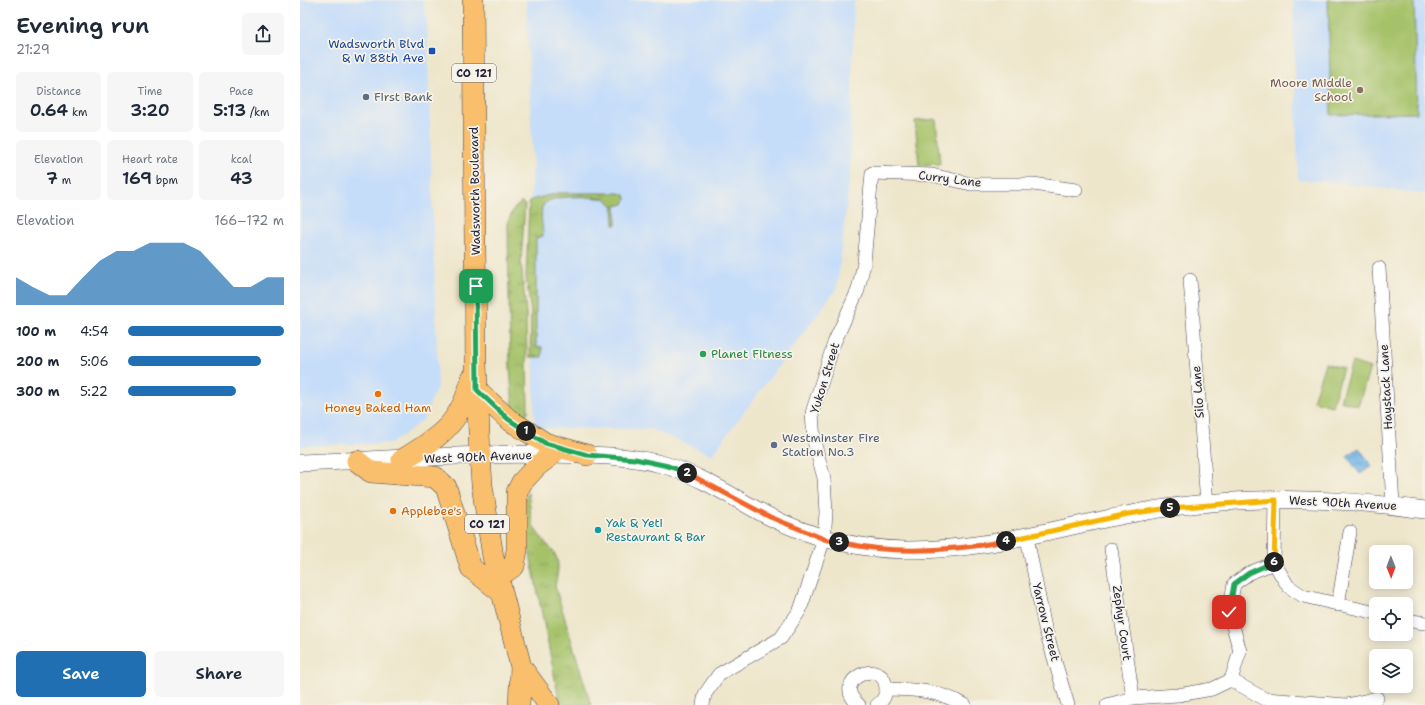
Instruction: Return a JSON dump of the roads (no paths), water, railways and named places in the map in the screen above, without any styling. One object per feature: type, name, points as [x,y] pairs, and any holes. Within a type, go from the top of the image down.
[{"type":"main road","name":"Wadsworth Boulevard","points":[[477,6],[476,364],[480,455]]},
{"type":"main road","points":[[402,460],[431,442],[450,425],[468,398],[476,364]]},
{"type":"main road","points":[[477,390],[508,419],[545,443],[587,455]]},
{"type":"main road","points":[[357,461],[371,472],[436,477],[446,487],[471,568],[499,584],[514,566],[518,550],[517,492],[522,482],[537,466],[553,454]]},
{"type":"main road","name":"CO 121","points":[[480,455],[488,527],[499,584],[521,667],[519,705]]},
{"type":"main road","name":"CO 121","points":[[521,667],[549,705]]},
{"type":"street","name":"Curry Lane","points":[[872,173],[932,175],[971,184],[1033,184],[1076,190]]},
{"type":"street","name":"Yukon Street","points":[[703,705],[705,694],[719,674],[781,638],[800,610],[824,539],[826,512],[824,478],[814,441],[812,413],[834,343],[858,290],[864,263],[872,173]]},
{"type":"street","name":"Haystack Lane","points":[[1380,268],[1393,505]]},
{"type":"street","name":"Silo Lane","points":[[1190,280],[1207,504]]},
{"type":"street","name":"West 90th Avenue","points":[[300,463],[402,460],[480,455],[553,454],[635,459],[668,466],[696,477],[770,517],[824,539],[854,546],[905,550],[966,547],[1027,538],[1128,514],[1207,504],[1276,500],[1318,500],[1393,505],[1425,510]]},
{"type":"street","points":[[1276,500],[1274,563],[1288,586],[1303,596],[1369,612]]},
{"type":"street","points":[[1338,605],[1350,532]]},
{"type":"street","name":"Yarrow Street","points":[[1027,538],[1045,628],[1068,705]]},
{"type":"street","name":"Zephyr Court","points":[[1111,549],[1133,698]]},
{"type":"street","points":[[1107,705],[1133,698],[1178,695],[1212,689],[1231,680],[1240,652],[1229,612],[1234,584],[1249,573],[1274,563]]},
{"type":"street","points":[[1413,621],[1425,624]]},
{"type":"street","points":[[859,705],[852,697],[850,691],[854,680],[863,673],[874,673],[883,679],[886,689],[883,700],[878,705]]},
{"type":"street","points":[[1231,680],[1265,699],[1348,705],[1377,698]]},
{"type":"street","points":[[886,689],[926,690],[954,699],[965,705]]},
{"type":"water","points":[[1359,448],[1372,466],[1360,474],[1347,456]]},
{"type":"place","name":"Wadsworth Blvd & W 88th Ave","points":[[432,51]]},
{"type":"place","name":"Moore Middle School","points":[[1360,90]]},
{"type":"place","name":"First Bank","points":[[366,97]]},
{"type":"place","name":"Planet Fitness","points":[[703,354]]},
{"type":"place","name":"Honey Baked Ham","points":[[378,394]]},
{"type":"place","name":"Westminster Fire Station No.3","points":[[774,445]]},
{"type":"place","name":"Applebee's","points":[[393,511]]},
{"type":"place","name":"Yak & Yeti Restaurant & Bar","points":[[598,530]]}]
